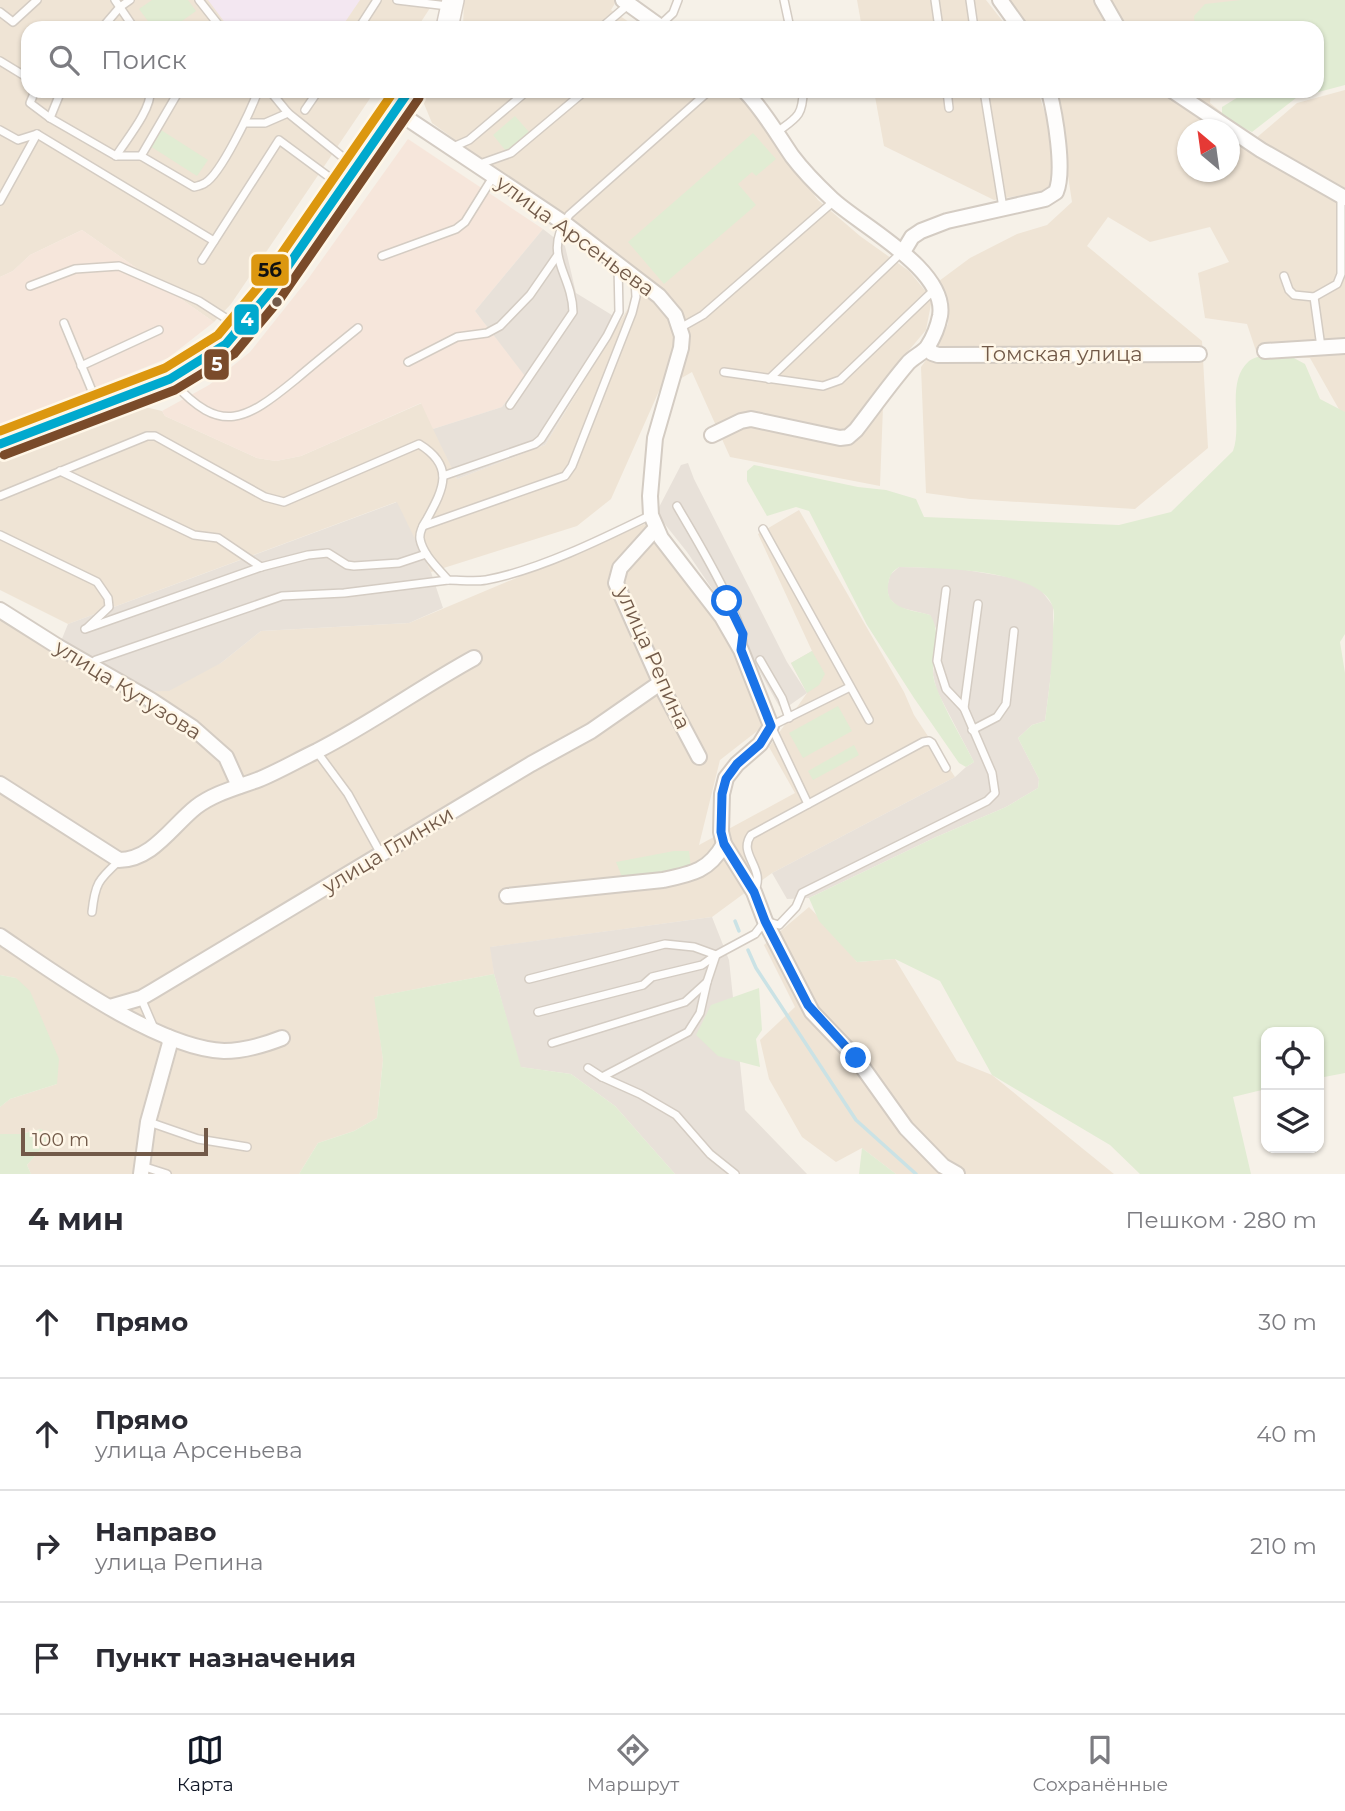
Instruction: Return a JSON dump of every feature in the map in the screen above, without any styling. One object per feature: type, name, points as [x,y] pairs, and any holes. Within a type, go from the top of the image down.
[{"type":"main road","points":[[449,21],[453,3]]},
{"type":"main road","points":[[0,444],[170,379],[226,345],[242,328],[344,188],[405,98]]},
{"type":"street","points":[[1000,0],[1015,21]]},
{"type":"street","points":[[1101,0],[1114,21]]},
{"type":"street","points":[[626,2],[652,21]]},
{"type":"street","points":[[712,435],[751,419],[839,438],[848,437],[910,361],[928,347],[940,315],[939,300],[934,289],[903,252],[834,201],[793,156],[750,98]]},
{"type":"street","points":[[903,252],[912,237],[921,231],[947,221],[1045,199],[1056,192],[1059,185],[1056,130],[1050,98]]},
{"type":"street","points":[[1183,98],[1261,150],[1343,197]]},
{"type":"street","name":"улица Арсеньева","points":[[396,111],[564,223],[617,262],[669,306],[680,328]]},
{"type":"street","points":[[680,328],[681,348],[655,438],[650,496],[653,521],[661,538],[722,617],[741,650],[771,726],[760,744],[737,764],[726,779],[722,794],[721,832],[724,844],[754,892],[765,921],[813,1012],[856,1058],[906,1128],[943,1166],[957,1174]]},
{"type":"street","points":[[1265,351],[1345,346]]},
{"type":"street","name":"Томская улица","points":[[928,347],[932,353],[938,355],[1199,354]]},
{"type":"street","name":"улица Репина","points":[[653,521],[620,568],[616,583],[660,683],[699,757]]},
{"type":"street","name":"улица Кутузова","points":[[0,610],[192,727],[226,757],[239,786]]},
{"type":"street","points":[[0,784],[119,860],[131,860],[144,855],[198,805],[263,778],[352,733],[433,680],[474,658]]},
{"type":"street","name":"улица Глинки","points":[[110,1007],[141,998],[531,764],[591,731],[660,683]]},
{"type":"street","points":[[507,896],[684,876],[706,867],[724,844]]},
{"type":"street","points":[[0,936],[110,1007],[163,1034],[225,1051],[261,1046],[282,1038]]},
{"type":"street","points":[[141,1170],[148,1122],[170,1043],[163,1034]]},
{"type":"lane","points":[[0,12],[13,22],[37,0]]},
{"type":"lane","points":[[106,21],[117,4],[130,0]]},
{"type":"lane","points":[[199,0],[216,21]]},
{"type":"lane","points":[[364,21],[377,0]]},
{"type":"lane","points":[[397,0],[453,3]]},
{"type":"lane","points":[[666,21],[673,13],[678,0]]},
{"type":"lane","points":[[784,0],[788,21]]},
{"type":"lane","points":[[935,0],[938,21]]},
{"type":"lane","points":[[970,0],[973,21]]},
{"type":"lane","points":[[608,21],[626,2]]},
{"type":"lane","points":[[117,4],[129,21]]},
{"type":"lane","points":[[0,61],[21,74]]},
{"type":"lane","points":[[32,98],[30,103],[50,118],[116,156],[141,156],[194,187],[206,183],[246,123],[255,98]]},
{"type":"lane","points":[[50,118],[58,98]]},
{"type":"lane","points":[[116,156],[151,98]]},
{"type":"lane","points":[[141,156],[175,98]]},
{"type":"lane","points":[[276,98],[288,113],[357,169]]},
{"type":"lane","points":[[305,110],[313,98]]},
{"type":"lane","points":[[450,148],[469,140],[519,98]]},
{"type":"lane","points":[[475,165],[511,153],[577,98]]},
{"type":"lane","points":[[510,405],[573,312],[573,302],[557,256],[558,240],[564,223],[569,215],[701,98]]},
{"type":"lane","points":[[777,132],[801,112],[803,98]]},
{"type":"lane","points":[[948,98],[949,108]]},
{"type":"lane","points":[[985,98],[1003,208]]},
{"type":"lane","points":[[246,123],[265,123],[288,113]]},
{"type":"lane","points":[[0,130],[18,140],[37,134],[214,241]]},
{"type":"lane","points":[[0,201],[37,134]]},
{"type":"lane","points":[[202,260],[279,140],[344,188]]},
{"type":"lane","points":[[382,256],[456,229],[465,222],[493,177]]},
{"type":"lane","points":[[1284,276],[1294,295],[1314,297],[1337,284],[1341,274],[1343,197]]},
{"type":"lane","points":[[680,328],[704,315],[834,201]]},
{"type":"lane","points":[[769,379],[903,252]]},
{"type":"lane","points":[[408,362],[457,337],[487,333],[500,326],[530,295],[557,256]]},
{"type":"lane","points":[[443,475],[535,444],[541,439],[607,336],[619,312],[617,262]]},
{"type":"lane","points":[[30,286],[75,269],[119,266],[199,300],[242,328]]},
{"type":"lane","points":[[422,526],[565,476],[572,466],[625,334],[636,297],[635,278]]},
{"type":"lane","points":[[724,372],[824,386],[840,380],[934,289]]},
{"type":"lane","points":[[1314,297],[1321,347]]},
{"type":"lane","points":[[64,323],[98,407]]},
{"type":"lane","points":[[170,379],[189,400],[201,408],[224,416],[246,414],[265,404],[358,328]]},
{"type":"lane","points":[[81,366],[159,330]]},
{"type":"lane","points":[[0,496],[138,439],[155,436],[265,497],[284,502],[419,444],[436,456],[444,484],[422,526],[420,541],[426,554],[448,580]]},
{"type":"lane","points":[[60,471],[194,535],[218,538],[261,567]]},
{"type":"lane","points":[[677,506],[711,565],[738,622],[743,634],[741,650]]},
{"type":"lane","points":[[89,665],[282,596],[344,593],[448,580],[484,580],[525,568],[653,521]]},
{"type":"lane","points":[[763,529],[869,720]]},
{"type":"lane","points":[[0,535],[97,582],[104,589],[109,607],[85,629],[296,557],[328,552],[354,566],[399,563],[426,554]]},
{"type":"lane","points":[[538,1012],[643,985],[652,977],[702,965],[755,934],[765,921],[779,925],[796,907],[802,893],[987,801],[995,793],[992,773],[964,709],[946,689],[937,661],[946,590]]},
{"type":"lane","points":[[964,709],[978,604]]},
{"type":"lane","points":[[972,730],[997,717],[1006,704],[1014,631]]},
{"type":"lane","points":[[760,660],[782,698],[789,718]]},
{"type":"lane","points":[[808,804],[771,726],[850,687]]},
{"type":"lane","points":[[754,892],[759,877],[746,848],[751,835],[929,741],[946,768]]},
{"type":"lane","points":[[316,751],[348,793],[382,855]]},
{"type":"lane","points":[[92,912],[95,888],[105,873],[119,860]]},
{"type":"lane","points":[[529,979],[665,944],[694,947],[716,955]]},
{"type":"lane","points":[[602,1077],[688,1032],[700,1013],[716,955]]},
{"type":"lane","points":[[552,1043],[685,1002],[707,982]]},
{"type":"lane","points":[[141,998],[150,1022],[163,1034]]},
{"type":"lane","points":[[588,1068],[676,1115],[710,1154],[734,1174]]},
{"type":"lane","points":[[148,1122],[198,1139],[247,1147]]},
{"type":"lane","points":[[141,1170],[167,1174]]},
{"type":"shaded area","points":[[0,0],[431,0],[432,5],[422,21],[21,21],[21,98],[370,98],[231,304],[214,322],[82,230],[30,255],[13,271],[0,277]]},
{"type":"shaded area","points":[[208,0],[360,0],[346,21],[224,21]]},
{"type":"shaded area","points":[[464,0],[617,0],[611,10],[628,21],[463,21]]},
{"type":"shaded area","points":[[857,0],[986,0],[1002,21],[861,21]]},
{"type":"shaded area","points":[[1010,0],[1277,0],[1272,21],[1024,21]]},
{"type":"shaded area","points":[[1345,90],[1345,420],[1310,358],[1257,354],[1247,324],[1205,318],[1198,273],[1229,262],[1210,227],[1150,242],[1108,217],[1087,246],[1202,341],[1208,448],[1135,509],[970,499],[926,493],[921,367],[948,324],[949,303],[939,281],[970,258],[1017,234],[1047,225],[1072,202],[1056,98],[1210,98],[1210,103],[1230,119],[1177,119],[1177,182],[1240,182],[1240,127],[1255,139],[1297,103],[1324,98],[1324,96]]},
{"type":"shaded area","points":[[741,98],[818,200],[860,236],[909,271],[932,299],[926,330],[884,380],[880,486],[730,457],[692,372],[659,391],[611,499],[577,526],[431,572],[396,502],[68,624],[0,590],[0,455],[145,407],[162,411],[165,416],[257,458],[276,461],[301,456],[422,403],[457,479],[545,445],[646,279],[432,123],[422,99]]},
{"type":"shaded area","points":[[875,98],[1040,98],[1053,139],[1052,190],[994,200],[884,146]]},
{"type":"shaded area","points":[[408,139],[543,229],[475,311],[525,375],[502,407],[433,429],[421,403],[301,456],[276,461],[257,458],[165,416],[162,411],[209,385],[250,352],[308,279]]},
{"type":"shaded area","points":[[543,229],[565,246],[576,293],[620,320],[545,445],[457,479],[433,429],[502,407],[525,376],[475,311]]},
{"type":"shaded area","points":[[82,230],[214,322],[168,358],[0,426],[0,277],[13,271],[30,255]]},
{"type":"shaded area","points":[[688,463],[787,662],[807,693],[787,707],[779,706],[717,596],[656,513],[681,465]]},
{"type":"shaded area","points":[[397,502],[431,572],[443,608],[409,623],[261,631],[221,663],[169,691],[129,692],[57,651],[68,624]]},
{"type":"shaded area","points":[[799,510],[904,692],[914,715],[955,777],[772,873],[712,917],[491,947],[494,974],[375,997],[383,1060],[377,1118],[354,1131],[318,1143],[299,1174],[31,1174],[27,1165],[49,1140],[41,1129],[21,1134],[0,1134],[0,1107],[10,1099],[57,1084],[16,978],[0,975],[0,620],[129,692],[221,663],[261,631],[409,623],[647,523],[736,650],[765,725],[720,760],[699,845],[795,793],[769,747],[807,693],[791,663],[812,651],[758,534]]},
{"type":"shaded area","points":[[899,567],[954,568],[1025,580],[1041,590],[1053,606],[1053,658],[1045,721],[1032,725],[1018,738],[1039,779],[1038,788],[1006,807],[936,837],[809,898],[787,899],[772,873],[955,777],[974,762],[937,691],[933,675],[937,631],[930,615],[898,607],[889,598],[887,588],[890,575]]},
{"type":"shaded area","points":[[809,907],[857,962],[895,959],[957,1061],[992,1075],[1114,1174],[896,1174],[862,1148],[836,1162],[802,1137],[769,1079],[760,1040],[795,1007],[764,945]]},
{"type":"shaded area","points":[[712,917],[729,960],[745,1110],[807,1174],[675,1174],[615,1106],[571,1074],[520,1067],[494,974],[490,947]]},
{"type":"green space","points":[[152,0],[188,0],[196,11],[182,21],[148,21],[139,9]]},
{"type":"green space","points":[[1241,0],[1345,0],[1345,85],[1324,91],[1324,21],[1194,21],[1194,16],[1205,4]]},
{"type":"green space","points":[[1237,98],[1296,98],[1252,132],[1240,126],[1240,119],[1222,118],[1222,107]]},
{"type":"green space","points":[[515,116],[529,132],[506,151],[493,135]]},
{"type":"green space","points":[[161,130],[208,160],[197,176],[150,146]]},
{"type":"green space","points":[[753,133],[776,159],[756,176],[752,172],[738,184],[756,205],[664,284],[628,242]]},
{"type":"green space","points":[[1270,354],[1290,356],[1305,364],[1320,399],[1345,412],[1345,634],[1340,642],[1345,673],[1345,1073],[1324,1077],[1324,1027],[1261,1027],[1261,1090],[1233,1097],[1251,1174],[1140,1174],[1110,1145],[992,1075],[940,981],[895,959],[857,962],[819,921],[809,898],[936,837],[1006,807],[1038,788],[1039,779],[1018,738],[1032,725],[1045,721],[1052,664],[1053,608],[1045,595],[1030,585],[985,573],[899,567],[891,575],[888,594],[891,600],[908,610],[930,615],[934,622],[934,681],[974,762],[966,767],[959,763],[867,625],[809,511],[796,507],[767,516],[747,481],[747,471],[754,465],[858,487],[886,490],[916,499],[924,517],[1119,525],[1171,512],[1233,451],[1236,440],[1238,380],[1249,361]]},
{"type":"green space","points":[[812,651],[825,674],[819,685],[807,693],[791,663]]},
{"type":"green space","points":[[838,706],[852,731],[803,758],[789,733]]},
{"type":"green space","points":[[854,745],[859,755],[813,780],[808,771]]},
{"type":"green space","points":[[674,851],[689,851],[691,868],[622,877],[616,862]]},
{"type":"green space","points":[[494,974],[521,1067],[571,1074],[615,1106],[675,1174],[299,1174],[318,1143],[354,1131],[377,1118],[383,1060],[374,997]]},
{"type":"green space","points":[[0,975],[16,978],[30,991],[59,1059],[57,1084],[10,1099],[0,1107]]},
{"type":"green space","points":[[759,988],[762,1030],[756,1039],[760,1067],[718,1056],[696,1035],[711,1005]]},
{"type":"green space","points":[[41,1129],[47,1133],[49,1140],[27,1165],[31,1174],[0,1174],[0,1134],[21,1134]]},
{"type":"green space","points":[[862,1148],[896,1174],[859,1174]]},
{"type":"waterway","points":[[735,921],[739,931]]},
{"type":"waterway","points":[[748,950],[756,968],[856,1120],[916,1174]]},
{"type":"transit line","name":"5б","points":[[0,431],[165,368],[218,335],[260,285],[389,98]]},
{"type":"transit line","name":"4","points":[[0,444],[170,379],[226,344],[270,292],[404,98]]},
{"type":"transit line","name":"5","points":[[4,455],[175,390],[234,354],[280,299],[419,98]]},
{"type":"route","points":[[727,601],[743,634],[744,645],[741,650],[771,726],[760,744],[730,771],[726,779],[722,794],[721,832],[724,844],[754,892],[765,921],[808,1005],[856,1058]]}]
